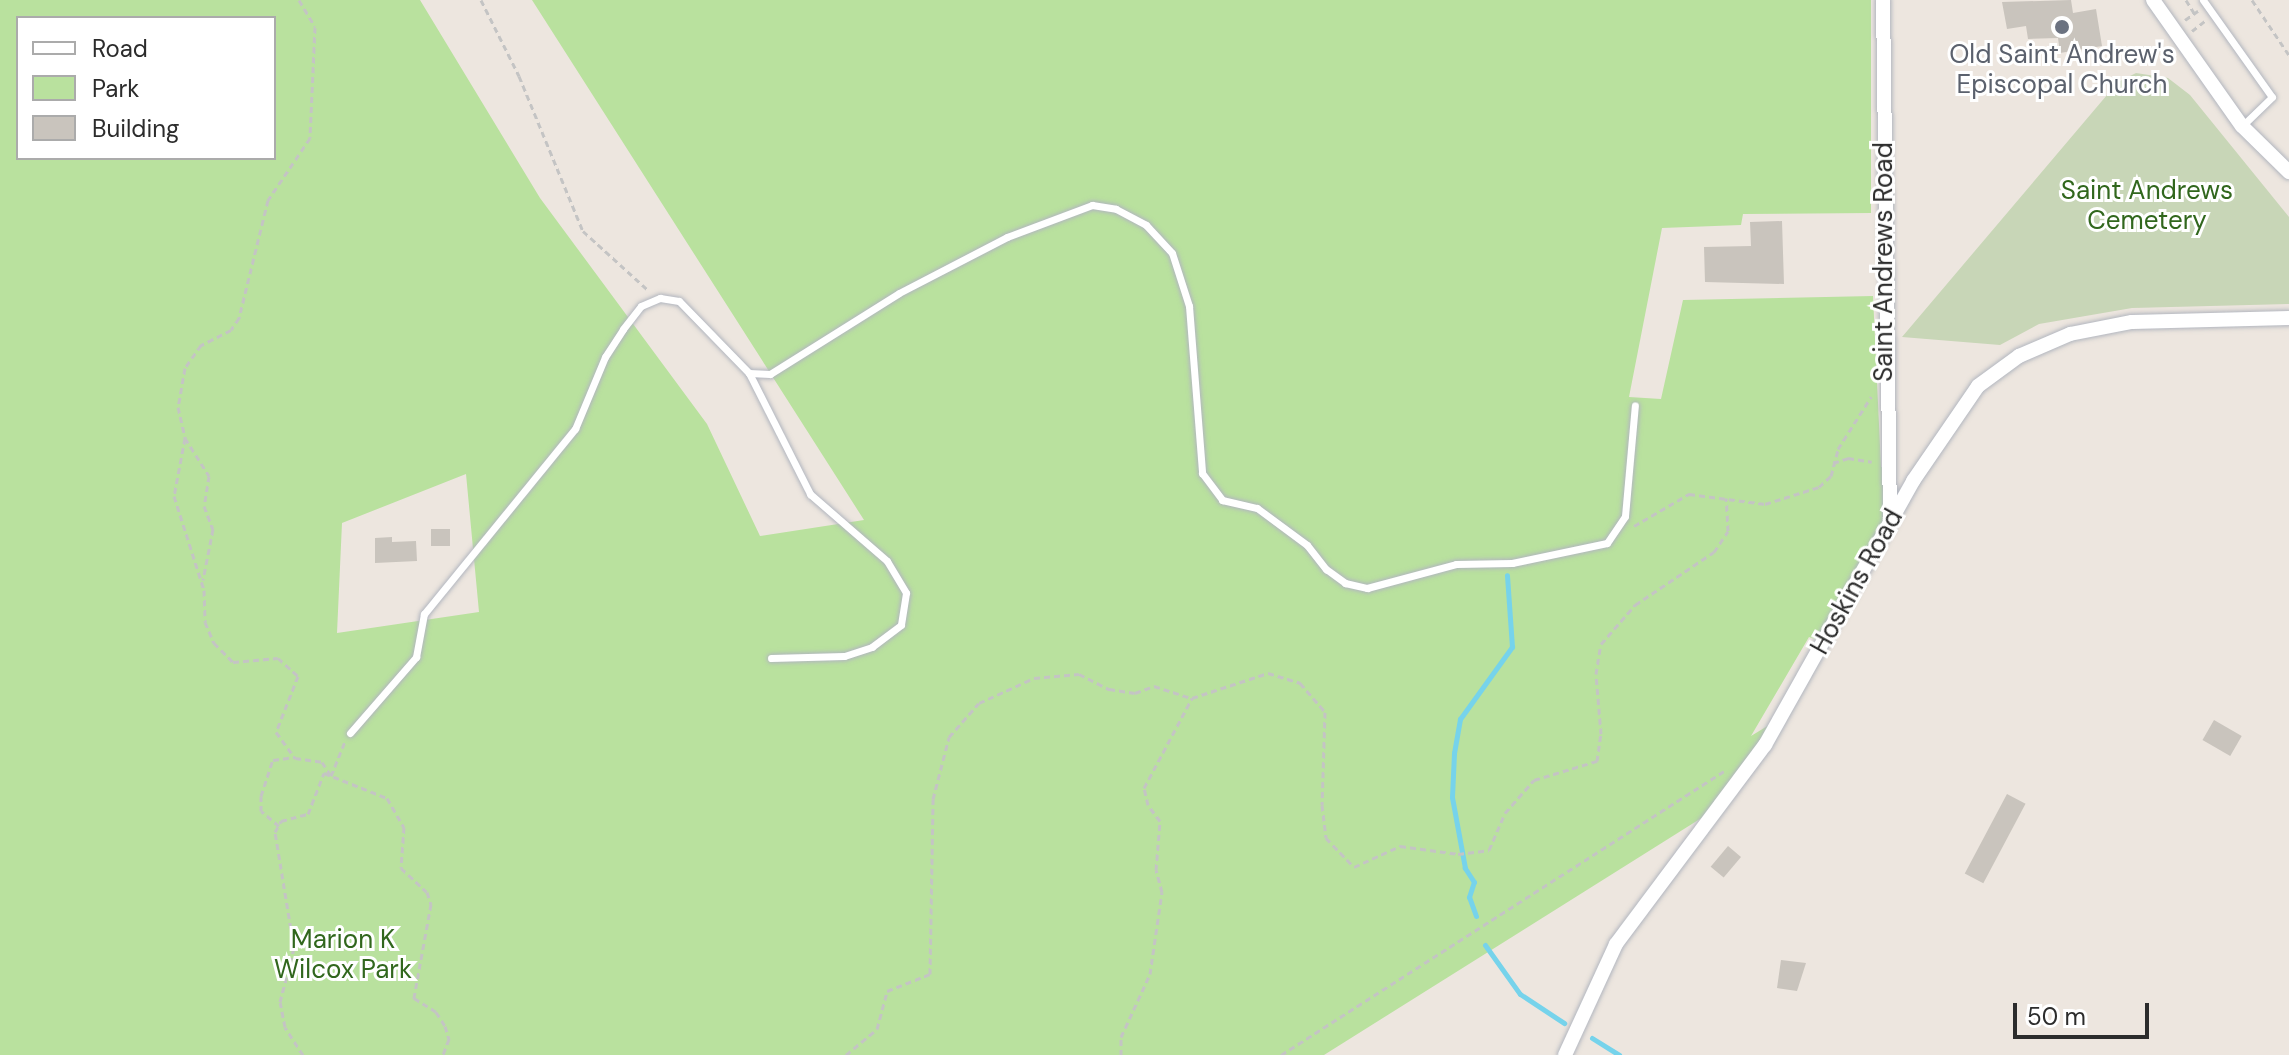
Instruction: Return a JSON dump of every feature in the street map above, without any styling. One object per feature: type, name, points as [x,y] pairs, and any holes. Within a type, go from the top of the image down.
[{"type":"street","name":"Saint Andrews Road","points":[[1883,0],[1885,392],[1890,524]]},
{"type":"street","points":[[2153,0],[2242,126],[2289,172]]},
{"type":"street","name":"Hoskins Road","points":[[1565,1055],[1616,944],[1765,745],[1953,416],[1978,386],[2031,350],[2070,334],[2132,322],[2289,318]]},
{"type":"lane","points":[[2203,0],[2272,97],[2242,126]]},
{"type":"lane","points":[[749,373],[770,374],[798,360],[899,293],[1007,237],[1092,205],[1116,209],[1146,225],[1172,253],[1185,293],[1202,473],[1222,500],[1257,508],[1307,545],[1345,583],[1367,588],[1456,564],[1512,563],[1607,543],[1625,516],[1635,405]]},
{"type":"lane","points":[[350,733],[416,657],[424,614],[575,429],[605,357],[623,329],[641,306],[660,298],[679,301],[749,373],[810,494],[887,561],[906,593],[901,625],[872,647],[832,657],[771,658]]},
{"type":"path","points":[[202,584],[213,529],[204,506],[209,476],[185,438],[178,407],[185,368],[201,345],[231,330],[239,318],[268,200],[310,138],[315,27],[299,0]]},
{"type":"path","points":[[481,0],[519,76],[583,231],[621,271],[660,298]]},
{"type":"path","points":[[2185,20],[2196,12],[2186,0]]},
{"type":"path","points":[[2252,0],[2289,55]]},
{"type":"path","points":[[1615,532],[1689,494],[1765,504],[1793,498],[1831,476],[1833,463],[1874,393],[1885,392]]},
{"type":"path","points":[[185,438],[174,496],[202,584],[205,622],[214,643],[233,662],[278,658],[298,676],[276,732],[295,758]]},
{"type":"path","points":[[1833,463],[1848,458],[1886,462]]},
{"type":"path","points":[[846,1055],[877,1029],[887,991],[930,974],[933,799],[949,737],[979,703],[1034,678],[1079,674],[1109,689],[1135,693],[1154,686],[1192,698],[1268,673],[1300,683],[1325,712],[1322,805],[1326,838],[1354,867],[1400,846],[1458,854],[1489,850],[1505,813],[1534,780],[1597,761],[1601,734],[1596,674],[1601,644],[1635,605],[1714,552],[1728,531],[1726,498]]},
{"type":"path","points":[[1121,1055],[1121,1037],[1150,974],[1162,892],[1156,870],[1160,821],[1148,805],[1144,788],[1192,698]]},
{"type":"path","points":[[331,776],[350,733]]},
{"type":"path","points":[[279,826],[261,811],[261,796],[273,760],[295,758],[322,762],[331,776]]},
{"type":"path","points":[[1281,1055],[1738,763]]},
{"type":"path","points":[[279,826],[308,814],[324,773],[387,798],[404,827],[401,868],[431,904],[414,998],[436,1012],[445,1026],[449,1039],[443,1055]]},
{"type":"path","points":[[279,826],[279,864],[294,948],[280,1002],[285,1027],[303,1055]]},
{"type":"green space","name":"Marion K Wilcox Park","points":[[0,0],[420,0],[540,198],[707,424],[760,536],[864,520],[532,0],[1871,0],[1871,213],[1743,214],[1741,225],[1662,228],[1629,397],[1661,399],[1683,300],[1873,296],[1881,467],[1887,467],[1890,524],[1823,642],[1809,637],[1751,736],[1779,719],[1719,807],[1324,1055],[0,1055]],"holes":[[[466,474],[479,612],[337,633],[342,523]]]},
{"type":"green space","name":"Saint Andrews Cemetery","points":[[2136,73],[2168,78],[2190,95],[2289,217],[2289,304],[2132,308],[2039,324],[2000,345],[1902,337],[2118,82]]},
{"type":"building","name":"Old Saint Andrew's Episcopal Church","points":[[2071,0],[2073,13],[2096,9],[2102,46],[2060,53],[2058,38],[2028,39],[2026,26],[2007,29],[2002,2]]},
{"type":"building","points":[[1782,221],[1784,284],[1705,282],[1704,247],[1751,246],[1750,222]]},
{"type":"building","points":[[431,529],[450,529],[450,546],[431,546]]},
{"type":"building","points":[[392,537],[392,542],[416,541],[417,561],[375,563],[375,538]]},
{"type":"building","points":[[2214,720],[2242,736],[2230,756],[2202,740]]},
{"type":"building","points":[[2007,794],[2026,804],[1983,883],[1965,873]]},
{"type":"building","points":[[1728,846],[1741,857],[1724,878],[1711,867]]},
{"type":"building","points":[[1781,960],[1806,963],[1797,991],[1777,988]]},
{"type":"waterway","points":[[1476,916],[1469,897],[1474,882],[1465,868],[1452,797],[1454,753],[1460,719],[1512,647],[1507,575]]},
{"type":"waterway","points":[[1485,945],[1520,994],[1564,1023]]},
{"type":"waterway","points":[[1592,1038],[1619,1055]]},
{"type":"place","name":"Old Saint Andrew's Episcopal Church","points":[[2062,27]]}]
